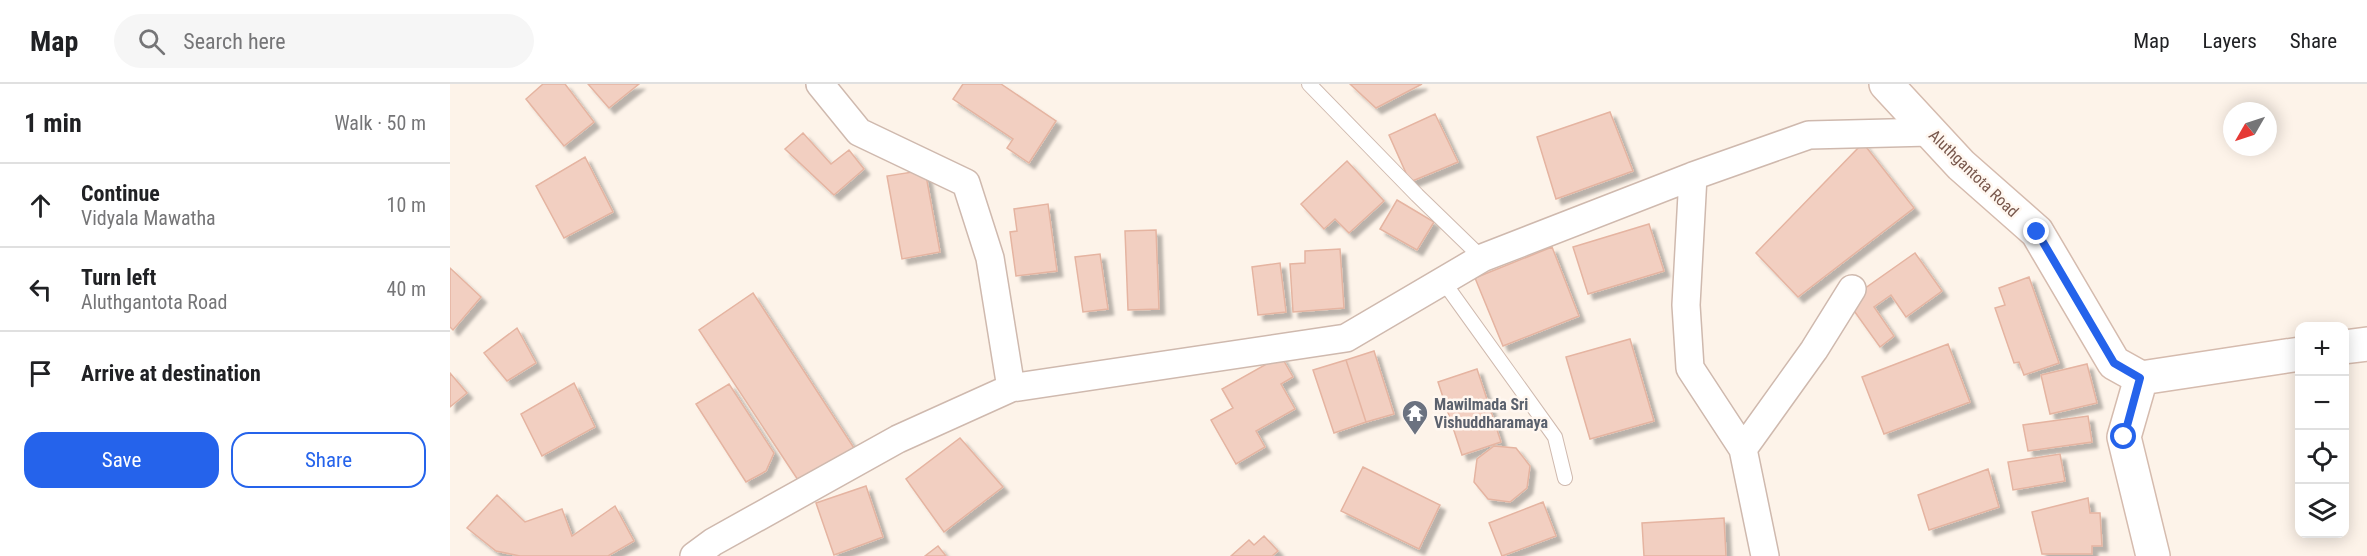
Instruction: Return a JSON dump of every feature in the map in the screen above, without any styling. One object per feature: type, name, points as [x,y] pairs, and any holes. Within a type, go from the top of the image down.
[{"type":"street","points":[[820,84],[859,132],[966,183],[990,258],[1011,388]]},
{"type":"street","name":"Aluthgantota Road","points":[[1886,84],[1961,165],[2037,232],[2114,363],[2140,378]]},
{"type":"street","points":[[710,551],[898,438],[1011,388],[1346,338],[1482,258],[1693,176],[1809,135],[1930,132]]},
{"type":"street","points":[[1693,176],[1686,305],[1690,368],[1743,449],[1765,556]]},
{"type":"street","points":[[1743,449],[1814,350],[1852,289]]},
{"type":"street","points":[[2349,346],[2367,344]]},
{"type":"street","points":[[2153,556],[2124,437],[2140,378],[2295,355]]},
{"type":"lane","points":[[1309,84],[1482,258]]},
{"type":"lane","points":[[1443,281],[1555,436],[1565,478]]},
{"type":"building","points":[[543,84],[565,84],[594,122],[564,146],[526,99]]},
{"type":"building","points":[[588,84],[639,84],[609,108]]},
{"type":"building","points":[[963,84],[1001,84],[1056,121],[1029,163],[1007,148],[1013,139],[953,99]]},
{"type":"building","points":[[1350,84],[1422,84],[1376,108]]},
{"type":"building","points":[[1610,112],[1633,171],[1556,199],[1537,137]]},
{"type":"building","points":[[1435,114],[1458,162],[1410,182],[1389,135]]},
{"type":"building","points":[[803,133],[831,164],[849,150],[864,169],[834,195],[785,149]]},
{"type":"building","points":[[1863,143],[1914,208],[1798,297],[1756,253]]},
{"type":"building","points":[[585,157],[613,212],[564,238],[536,186]]},
{"type":"building","points":[[1347,161],[1384,201],[1349,233],[1335,219],[1324,229],[1301,204]]},
{"type":"building","points":[[925,170],[940,252],[902,259],[887,176]]},
{"type":"building","points":[[1397,200],[1434,222],[1417,250],[1380,229]]},
{"type":"building","points":[[1048,204],[1057,271],[1016,276],[1010,232],[1017,231],[1014,209]]},
{"type":"building","points":[[1649,224],[1664,271],[1588,294],[1573,247]]},
{"type":"building","points":[[1156,230],[1159,309],[1128,310],[1125,231]]},
{"type":"building","points":[[1552,247],[1579,316],[1503,346],[1475,278]]},
{"type":"building","points":[[1340,249],[1344,308],[1293,312],[1290,264],[1305,263],[1305,251]]},
{"type":"building","points":[[1915,253],[1942,291],[1906,317],[1891,295],[1874,307],[1894,336],[1880,347],[1847,301]]},
{"type":"building","points":[[1100,254],[1108,309],[1083,312],[1075,257]]},
{"type":"building","points":[[1280,263],[1286,312],[1258,315],[1252,267]]},
{"type":"building","points":[[450,268],[481,297],[453,330],[450,327]]},
{"type":"building","points":[[2029,277],[2059,363],[2024,375],[2019,362],[2014,363],[1995,308],[2005,305],[1999,288]]},
{"type":"building","points":[[753,293],[854,448],[798,480],[699,330]]},
{"type":"building","points":[[517,328],[536,363],[507,381],[484,353]]},
{"type":"building","points":[[1630,339],[1654,421],[1590,439],[1566,357]]},
{"type":"building","points":[[1948,344],[1970,402],[1884,434],[1862,377]]},
{"type":"building","points":[[1374,351],[1394,414],[1366,422],[1346,360]]},
{"type":"building","points":[[1281,356],[1293,377],[1281,384],[1295,409],[1256,431],[1265,447],[1236,464],[1211,420],[1233,408],[1222,389]]},
{"type":"building","points":[[1346,360],[1366,422],[1334,433],[1313,370]]},
{"type":"building","points":[[2087,364],[2097,403],[2050,414],[2041,375]]},
{"type":"building","points":[[1477,369],[1501,442],[1462,455],[1438,382]]},
{"type":"building","points":[[450,373],[467,393],[450,407]]},
{"type":"building","points":[[574,383],[595,427],[542,456],[521,414]]},
{"type":"building","points":[[729,384],[774,453],[766,471],[746,482],[696,404]]},
{"type":"building","points":[[2088,416],[2092,442],[2028,451],[2023,425]]},
{"type":"building","points":[[960,438],[1003,487],[944,532],[906,479]]},
{"type":"building","points":[[1494,446],[1516,448],[1530,466],[1527,488],[1510,502],[1488,499],[1474,482],[1477,459]]},
{"type":"building","points":[[2060,454],[2065,481],[2013,490],[2008,462]]},
{"type":"building","points":[[1363,467],[1440,505],[1419,549],[1341,511]]},
{"type":"building","points":[[1988,469],[1999,507],[1929,530],[1918,495]]},
{"type":"building","points":[[866,486],[883,537],[834,555],[816,503]]},
{"type":"building","points":[[497,495],[525,522],[562,509],[572,536],[615,506],[634,541],[608,556],[520,556],[496,551],[467,528]]},
{"type":"building","points":[[2088,498],[2090,513],[2100,513],[2102,546],[2092,546],[2092,554],[2042,554],[2032,512]]},
{"type":"building","points":[[1543,502],[1556,536],[1502,556],[1489,523]]},
{"type":"building","points":[[1724,518],[1726,556],[1644,556],[1642,523]]},
{"type":"building","points":[[1264,536],[1278,551],[1272,556],[1231,556],[1249,540],[1254,545]]},
{"type":"building","points":[[938,546],[946,556],[925,556]]},
{"type":"place","name":"Mawilmada Sri Vishuddharamaya","points":[[1415,436]]},
{"type":"route","points":[[2037,232],[2114,363],[2140,378],[2124,437]]}]
